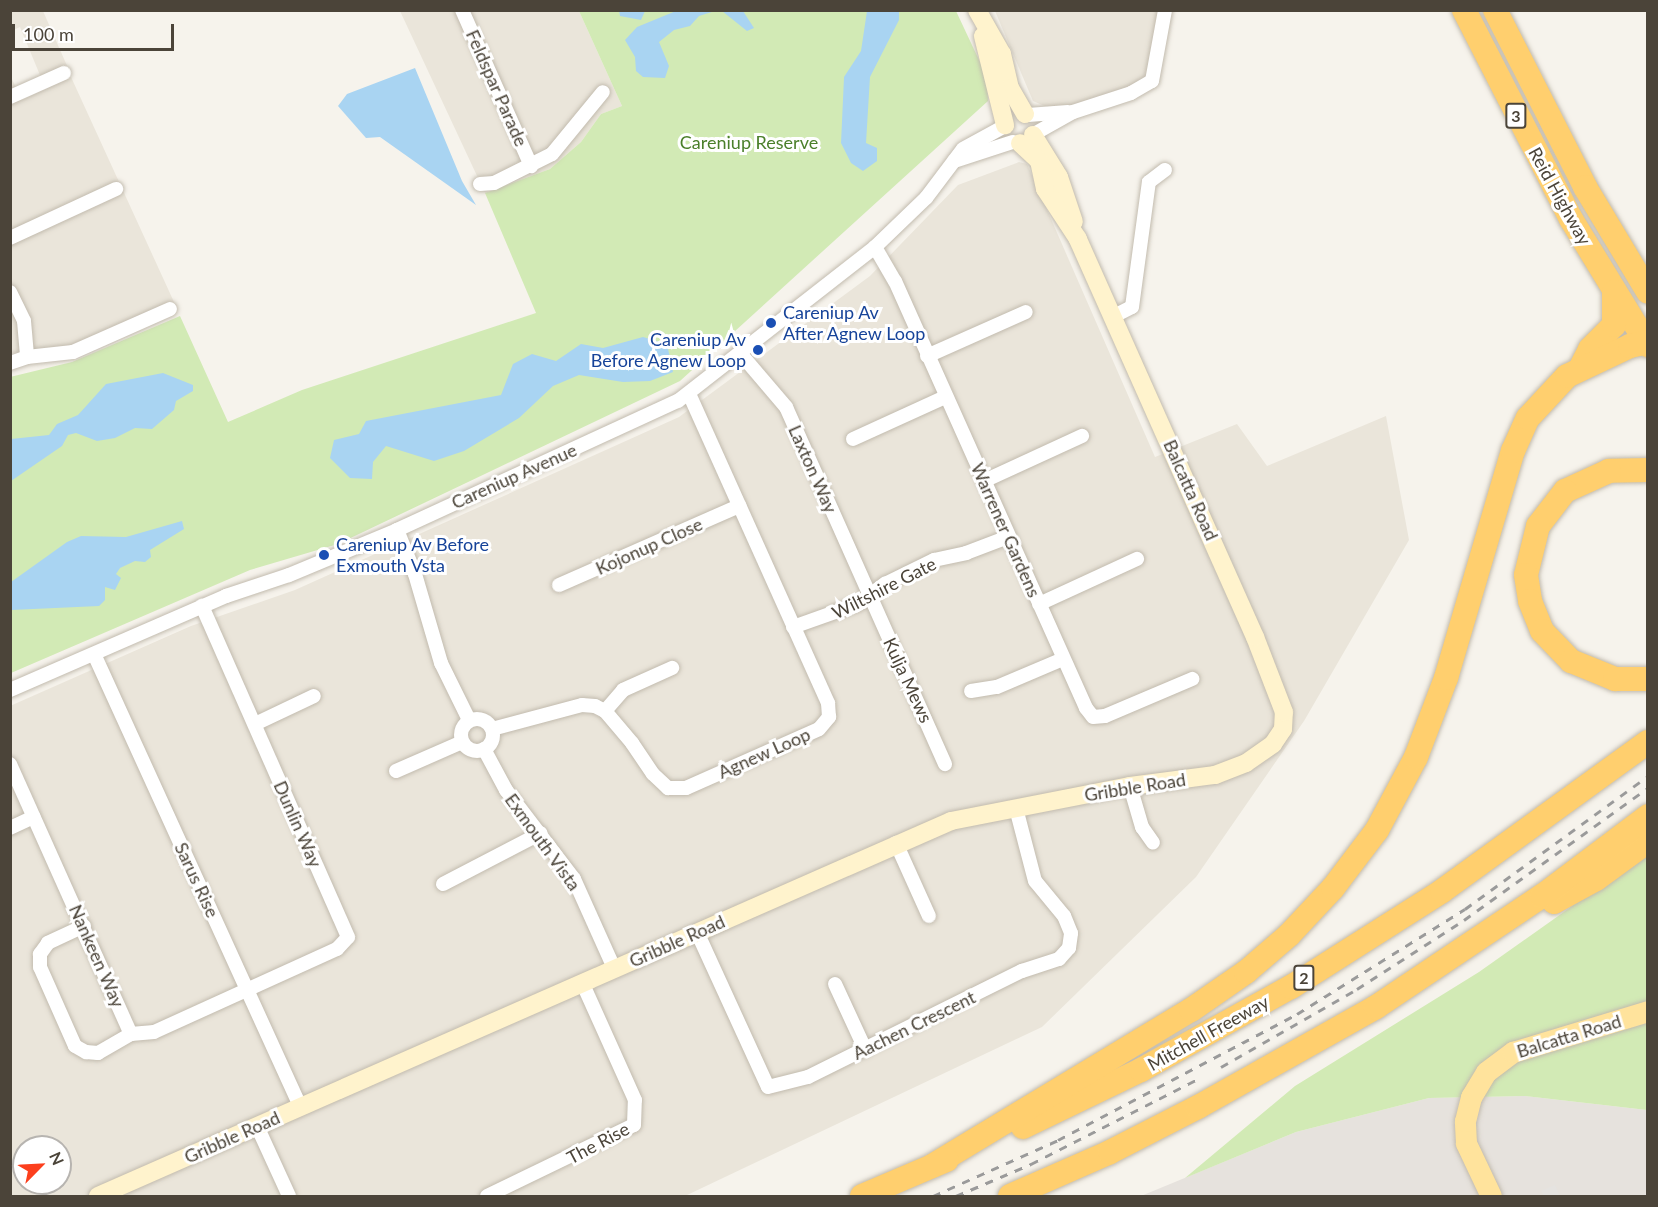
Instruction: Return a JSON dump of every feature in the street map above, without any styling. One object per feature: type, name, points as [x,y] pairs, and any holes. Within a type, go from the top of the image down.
[{"type":"highway","name":"Reid Highway","points":[[1464,10],[1535,153],[1647,343]]},
{"type":"highway","name":"Reid Highway","points":[[1495,10],[1585,187],[1647,292]]},
{"type":"highway","points":[[1625,253],[1647,272]]},
{"type":"highway","points":[[1581,368],[1590,349],[1616,319],[1613,286]]},
{"type":"highway","points":[[932,1166],[1237,978],[1290,935],[1333,888],[1377,830],[1416,758],[1446,678],[1513,451],[1528,418],[1555,386],[1581,368],[1647,343]]},
{"type":"highway","points":[[1647,470],[1609,471],[1565,491],[1538,526],[1526,575],[1530,601],[1542,631],[1571,661],[1615,679],[1647,679]]},
{"type":"highway","name":"Mitchell Freeway","points":[[862,1197],[1105,1089],[1291,987],[1442,891],[1647,742]]},
{"type":"highway","points":[[1449,961],[1647,816]]},
{"type":"highway","points":[[1010,1197],[1110,1152],[1269,1069],[1449,961],[1596,879],[1647,841]]},
{"type":"main road","name":"Balcatta Road","points":[[1491,1197],[1466,1143],[1465,1121],[1471,1097],[1486,1072],[1513,1052],[1647,1011]]},
{"type":"street","name":"Feldspar Parade","points":[[462,10],[531,166]]},
{"type":"street","points":[[1018,134],[1013,114],[1073,112],[1131,93],[1152,81],[1165,10]]},
{"type":"street","points":[[979,13],[1002,54],[1013,97],[1034,123],[1018,134]]},
{"type":"street","points":[[979,13],[1018,134]]},
{"type":"street","points":[[10,97],[64,73]]},
{"type":"street","points":[[480,184],[494,183],[552,154],[603,92]]},
{"type":"street","name":"Careniup Avenue","points":[[10,690],[202,606],[297,572],[397,530],[689,394],[874,248],[926,198],[954,162],[1073,112]]},
{"type":"street","name":"Balcatta Road","points":[[1018,134],[1039,161],[1045,189],[1078,239],[1256,637],[1282,706],[1284,725],[1273,744]]},
{"type":"street","points":[[1114,316],[1132,307],[1149,182],[1165,170]]},
{"type":"street","points":[[10,238],[116,189]]},
{"type":"street","name":"Warrener Gardens","points":[[874,248],[896,281],[1008,537],[1063,658],[1093,717],[1105,716],[1192,679]]},
{"type":"street","points":[[10,292],[24,321],[27,357]]},
{"type":"street","points":[[10,363],[27,357],[73,352],[170,309]]},
{"type":"street","points":[[927,356],[1026,312]]},
{"type":"street","name":"Laxton Way","points":[[740,353],[786,407],[870,596]]},
{"type":"street","name":"Agnew Loop","points":[[605,711],[633,743],[653,774],[668,788],[686,788],[819,729],[829,717],[828,703],[689,394]]},
{"type":"street","points":[[854,439],[945,397]]},
{"type":"street","points":[[984,481],[1082,436]]},
{"type":"street","name":"Kojonup Close","points":[[559,585],[739,506]]},
{"type":"street","points":[[397,530],[415,574],[441,663],[469,720]]},
{"type":"street","name":"Wiltshire Gate","points":[[793,627],[836,614],[870,596],[905,572],[1008,537]]},
{"type":"street","points":[[1039,604],[1137,559]]},
{"type":"street","name":"Kulja Mews","points":[[870,596],[945,764]]},
{"type":"street","name":"Dunlin Way","points":[[202,606],[348,937],[337,949],[248,991]]},
{"type":"street","name":"Sarus Rise","points":[[94,654],[300,1107]]},
{"type":"street","points":[[971,691],[997,687],[1063,658]]},
{"type":"street","points":[[492,729],[582,705],[605,711],[623,690],[672,668]]},
{"type":"street","points":[[255,724],[314,696]]},
{"type":"street","points":[[480,718],[492,729],[492,741],[484,750],[474,751],[462,742],[461,729],[469,720],[480,718]]},
{"type":"street","points":[[396,771],[462,742]]},
{"type":"street","name":"Gribble Road","points":[[98,1197],[896,843],[951,821],[1130,786],[1215,775],[1246,763],[1273,744]]},
{"type":"street","name":"Exmouth Vista","points":[[484,750],[506,790],[574,879],[614,968]]},
{"type":"street","name":"Nankeen Way","points":[[10,764],[131,1034]]},
{"type":"street","points":[[1130,786],[1142,827],[1153,843]]},
{"type":"street","name":"Aachen Crescent","points":[[697,932],[768,1087],[808,1077],[1022,971],[1059,959],[1069,948],[1071,933],[1064,916],[1035,881],[1016,808]]},
{"type":"street","points":[[10,828],[34,817]]},
{"type":"street","points":[[443,884],[541,833]]},
{"type":"street","points":[[896,843],[929,916]]},
{"type":"street","points":[[84,926],[48,943],[40,954],[40,967],[75,1046],[86,1053],[98,1053],[131,1034],[154,1032],[248,991]]},
{"type":"street","name":"The Rise","points":[[488,1197],[634,1125],[635,1100],[582,982]]},
{"type":"street","points":[[835,984],[865,1049]]},
{"type":"street","points":[[257,1126],[289,1197]]},
{"type":"shaded area","points":[[11,11],[43,11],[68,68],[42,80],[20,27],[11,31]]},
{"type":"shaded area","points":[[400,11],[579,11],[622,106],[601,114],[581,142],[550,169],[485,193]]},
{"type":"shaded area","points":[[995,11],[1165,11],[1145,81],[1076,106],[1047,107],[1033,101]]},
{"type":"shaded area","points":[[10,75],[22,100],[71,77],[174,302],[81,344],[11,353]]},
{"type":"shaded area","points":[[1019,162],[1027,164],[1155,457],[1237,424],[1267,466],[1386,416],[1409,540],[1304,721],[1196,877],[1042,1027],[685,1196],[11,1196],[10,706],[191,626],[295,590],[679,417],[870,276],[958,185]]},
{"type":"shaded area","points":[[1525,1096],[1647,1110],[1647,1196],[1141,1196],[1296,1132],[1429,1098]]},
{"type":"shaded area","points":[[1555,1185],[1560,1196],[1544,1196],[1541,1191]]},
{"type":"green space","name":"Careniup Reserve","points":[[579,11],[956,11],[987,77],[988,101],[680,381],[338,544],[250,570],[11,673],[10,377],[72,362],[180,316],[228,422],[302,390],[536,313],[485,193],[550,169],[581,142],[601,114],[622,106]]},
{"type":"green space","points":[[1647,853],[1647,1110],[1525,1096],[1429,1098],[1296,1132],[1185,1178],[1295,1086],[1479,972]]},
{"type":"water","points":[[619,10],[645,11],[641,20],[620,16]]},
{"type":"water","points":[[676,11],[715,11],[699,16],[690,26],[674,30],[659,42],[669,66],[665,78],[643,77],[636,71],[635,57],[625,40],[637,27]]},
{"type":"water","points":[[722,11],[743,11],[754,28],[747,31]]},
{"type":"water","points":[[867,11],[899,11],[899,20],[870,77],[866,143],[877,148],[877,161],[863,171],[851,163],[841,143],[844,77],[861,51]]},
{"type":"water","points":[[415,68],[462,181],[476,205],[380,137],[366,138],[338,106],[347,94]]},
{"type":"water","points":[[643,337],[667,344],[673,372],[650,381],[623,382],[579,375],[553,386],[519,418],[464,451],[434,461],[386,446],[373,462],[372,479],[350,478],[330,458],[334,440],[359,434],[366,421],[501,395],[513,364],[532,354],[556,361],[581,344],[603,348]]},
{"type":"water","points":[[163,373],[193,385],[193,391],[176,401],[174,410],[152,429],[135,428],[115,438],[97,441],[76,433],[68,435],[62,446],[11,481],[11,439],[49,435],[57,424],[78,415],[106,384]]},
{"type":"water","points":[[182,521],[184,529],[150,550],[151,557],[145,562],[135,561],[120,568],[116,574],[121,578],[115,590],[105,587],[105,600],[99,606],[11,610],[11,582],[67,542],[81,536],[126,537]]},
{"type":"railway","points":[[933,1196],[1058,1140],[1297,1014],[1465,909],[1648,776]]},
{"type":"railway","points":[[1221,1067],[1357,989],[1464,920],[1648,788]]},
{"type":"railway","points":[[956,1196],[1031,1164],[1200,1078]]},
{"type":"place","name":"Careniup Av After Agnew Loop","points":[[771,323]]},
{"type":"place","name":"Careniup Av Before Agnew Loop","points":[[758,350]]},
{"type":"place","name":"Careniup Av Before Exmouth Vsta","points":[[324,555]]}]
